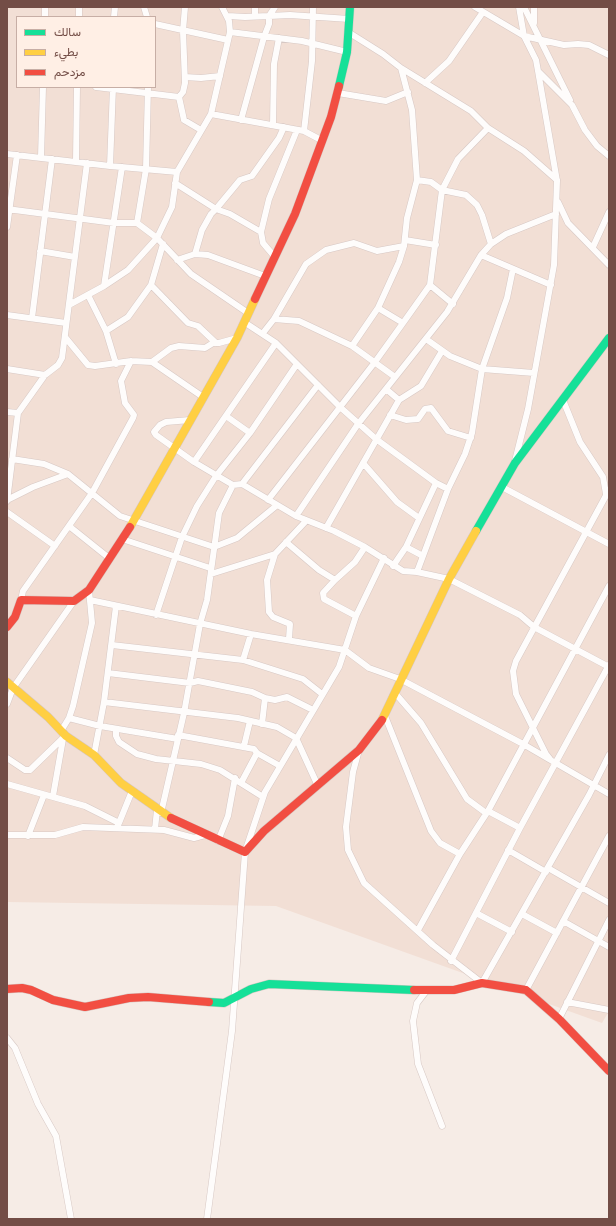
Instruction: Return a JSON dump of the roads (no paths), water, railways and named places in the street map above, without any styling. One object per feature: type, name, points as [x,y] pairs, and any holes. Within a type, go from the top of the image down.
[{"type":"street","points":[[185,7],[183,32],[185,77],[184,88],[179,97],[184,120],[201,130]]},
{"type":"street","points":[[69,305],[104,286],[128,270],[157,238],[170,212],[177,172],[211,114],[230,32],[228,16],[222,7]]},
{"type":"street","points":[[255,7],[255,16]]},
{"type":"street","points":[[241,120],[269,24],[269,16],[275,7]]},
{"type":"street","points":[[304,131],[313,44],[313,7]]},
{"type":"street","points":[[7,704],[10,685],[74,600],[89,590],[134,521],[237,338],[274,256],[296,214],[321,140],[331,117],[347,52],[350,7]]},
{"type":"street","points":[[475,7],[524,36],[564,45],[589,45],[609,55]]},
{"type":"street","points":[[520,7],[524,36],[536,60]]},
{"type":"street","points":[[524,7],[585,130],[596,146],[609,156]]},
{"type":"street","points":[[515,463],[528,409],[551,285],[558,200],[557,180],[536,60],[534,7]]},
{"type":"street","points":[[425,83],[449,61],[483,12]]},
{"type":"street","points":[[228,16],[349,19]]},
{"type":"street","points":[[156,24],[183,32],[228,40]]},
{"type":"street","points":[[230,32],[279,38],[347,52]]},
{"type":"street","points":[[348,32],[383,54],[401,68],[471,111],[488,128],[524,151],[557,180]]},
{"type":"street","points":[[273,124],[274,64],[279,38]]},
{"type":"street","points":[[352,346],[378,308],[405,243],[407,218],[417,180],[415,126],[401,68]]},
{"type":"street","points":[[538,71],[572,105]]},
{"type":"street","points":[[185,77],[201,78],[220,76]]},
{"type":"street","points":[[41,158],[43,88]]},
{"type":"street","points":[[76,161],[77,88]]},
{"type":"street","points":[[110,166],[113,88],[148,90],[179,97]]},
{"type":"street","points":[[137,223],[146,169],[148,90]]},
{"type":"street","points":[[338,93],[386,102],[408,92]]},
{"type":"street","points":[[211,114],[273,124],[304,131],[321,140]]},
{"type":"street","points":[[196,254],[202,230],[216,209],[240,180],[252,176],[279,138],[284,127]]},
{"type":"street","points":[[268,500],[375,362],[430,285],[436,245],[439,204],[442,190],[458,159],[488,128]]},
{"type":"street","points":[[274,256],[263,243],[261,232],[272,192],[297,130]]},
{"type":"street","points":[[7,154],[177,172]]},
{"type":"street","points":[[7,227],[8,209],[17,155]]},
{"type":"street","points":[[32,318],[52,159]]},
{"type":"street","points":[[7,501],[9,466],[12,459],[18,413],[45,375],[58,365],[62,358],[87,163]]},
{"type":"street","points":[[104,286],[122,167]]},
{"type":"street","points":[[417,180],[431,182],[442,190],[466,195],[478,205],[491,244]]},
{"type":"street","points":[[175,183],[216,209],[237,217],[261,232]]},
{"type":"street","points":[[558,200],[568,223],[609,265]]},
{"type":"street","points":[[8,209],[114,223],[137,223],[157,238],[191,274],[248,313]]},
{"type":"street","points":[[593,248],[609,212]]},
{"type":"street","points":[[296,516],[358,424],[453,304],[481,255],[491,244],[516,229],[556,214]]},
{"type":"street","points":[[262,333],[274,319],[306,264],[326,250],[354,243],[377,250],[405,243],[436,245]]},
{"type":"street","points":[[106,331],[128,317],[151,285],[163,244]]},
{"type":"street","points":[[40,251],[75,256]]},
{"type":"street","points":[[177,260],[196,254],[208,255],[265,276]]},
{"type":"street","points":[[481,255],[551,285]]},
{"type":"street","points":[[417,572],[448,489],[466,454],[471,438],[482,369],[507,298],[513,269]]},
{"type":"street","points":[[151,285],[188,323],[200,328],[216,343]]},
{"type":"street","points":[[430,285],[453,304]]},
{"type":"street","points":[[88,295],[106,331],[116,364]]},
{"type":"street","points":[[378,308],[403,323]]},
{"type":"street","points":[[7,315],[66,323]]},
{"type":"street","points":[[274,319],[304,323],[352,346],[395,377]]},
{"type":"street","points":[[244,322],[276,343],[340,407],[376,439],[436,483],[448,489]]},
{"type":"street","points":[[65,337],[88,365],[95,366],[131,362],[152,362],[203,397]]},
{"type":"street","points":[[152,362],[171,348],[180,346],[205,348],[216,343],[237,338]]},
{"type":"street","points":[[245,852],[264,831],[359,750],[385,716],[400,679],[449,579],[515,463],[609,338]]},
{"type":"street","points":[[426,339],[442,351],[482,369],[534,373]]},
{"type":"street","points":[[194,462],[276,343]]},
{"type":"street","points":[[326,528],[399,400],[421,386],[442,351]]},
{"type":"street","points":[[7,627],[15,617],[22,600],[23,591],[92,493],[133,418],[134,415],[125,403],[120,380],[131,362]]},
{"type":"street","points":[[156,615],[177,557],[182,537],[197,506],[216,476],[250,434],[297,364]]},
{"type":"street","points":[[7,368],[45,375]]},
{"type":"street","points":[[242,484],[318,385]]},
{"type":"street","points":[[386,389],[399,400]]},
{"type":"street","points":[[554,762],[546,754],[516,694],[513,671],[516,661],[534,627],[608,492],[603,477],[580,442],[563,400]]},
{"type":"street","points":[[390,415],[406,420],[418,419],[425,409],[431,408],[448,431],[471,438]]},
{"type":"street","points":[[7,412],[18,413]]},
{"type":"street","points":[[226,416],[250,434]]},
{"type":"street","points":[[190,420],[166,422],[156,428],[154,432],[156,436],[194,462],[233,485],[242,484],[276,506],[365,547],[403,571],[417,572],[449,579],[520,615],[534,627],[609,666],[554,762],[451,961]]},
{"type":"street","points":[[12,459],[44,464],[68,474],[120,516],[214,547],[237,538],[276,506]]},
{"type":"street","points":[[363,463],[397,502],[419,518]]},
{"type":"street","points":[[7,501],[33,486],[68,474]]},
{"type":"street","points":[[393,566],[406,547],[436,483]]},
{"type":"street","points":[[155,830],[184,713],[200,624],[207,600],[219,513],[233,485]]},
{"type":"street","points":[[502,487],[609,544]]},
{"type":"street","points":[[7,512],[55,546]]},
{"type":"street","points":[[289,639],[290,624],[273,617],[269,612],[267,580],[275,554],[306,521]]},
{"type":"street","points":[[69,526],[109,558]]},
{"type":"street","points":[[122,540],[177,557],[210,571],[275,554]]},
{"type":"street","points":[[286,542],[319,570],[334,580]]},
{"type":"street","points":[[356,616],[324,599],[323,593],[334,580],[355,562],[365,547]]},
{"type":"street","points":[[406,547],[423,556]]},
{"type":"street","points":[[207,1219],[231,1038],[245,852],[263,798],[296,738],[339,666],[356,616],[384,558]]},
{"type":"street","points":[[418,930],[460,854],[487,812],[609,586]]},
{"type":"street","points":[[53,796],[60,764],[63,736],[76,694],[92,623],[89,590]]},
{"type":"street","points":[[22,600],[74,600]]},
{"type":"street","points":[[90,600],[200,624],[345,650],[369,668],[400,679],[523,744],[609,794]]},
{"type":"street","points":[[94,755],[104,702],[116,606]]},
{"type":"street","points":[[243,660],[251,634]]},
{"type":"street","points":[[112,645],[243,660],[303,679],[322,694]]},
{"type":"street","points":[[108,673],[190,683],[198,681],[252,692],[265,698],[276,700],[287,697],[313,710]]},
{"type":"street","points":[[10,685],[48,718],[63,736],[94,755],[121,783],[159,812],[205,835],[245,852]]},
{"type":"street","points":[[395,693],[424,728],[467,799],[487,812],[520,828]]},
{"type":"street","points":[[262,724],[265,698]]},
{"type":"street","points":[[104,702],[184,713],[238,718],[277,727],[296,738],[318,786]]},
{"type":"street","points":[[385,716],[431,831],[440,843],[460,854]]},
{"type":"street","points":[[69,718],[116,729],[244,746],[254,749],[257,753],[280,766]]},
{"type":"street","points":[[244,746],[250,721]]},
{"type":"street","points":[[116,729],[116,736],[126,748],[146,758],[200,764],[220,770],[235,778],[263,798]]},
{"type":"street","points":[[7,758],[25,770],[30,770],[63,736]]},
{"type":"street","points":[[359,750],[353,772],[346,827],[348,850],[364,883],[451,961],[482,983]]},
{"type":"street","points":[[241,783],[257,753]]},
{"type":"street","points":[[482,983],[547,870],[609,755]]},
{"type":"street","points":[[218,841],[228,816],[235,778]]},
{"type":"street","points":[[7,784],[85,806],[118,825]]},
{"type":"street","points":[[118,825],[132,791]]},
{"type":"street","points":[[28,836],[44,794]]},
{"type":"street","points":[[7,835],[55,835],[82,827],[118,825],[155,830],[194,838],[205,835]]},
{"type":"street","points":[[526,990],[609,836]]},
{"type":"street","points":[[508,850],[609,903]]},
{"type":"street","points":[[476,913],[512,932]]},
{"type":"street","points":[[522,914],[557,933]]},
{"type":"street","points":[[559,1019],[609,920]]},
{"type":"street","points":[[563,921],[609,947]]},
{"type":"street","points":[[7,989],[22,988],[31,990],[53,1000],[85,1007],[129,998],[148,997],[224,1003],[250,989],[269,984],[454,990],[482,983],[526,990],[559,1019],[609,1071]]},
{"type":"street","points":[[427,990],[417,1003],[413,1021],[418,1064],[442,1126]]},
{"type":"street","points":[[567,1002],[608,1009]]},
{"type":"street","points":[[7,1038],[15,1048],[38,1104],[56,1136],[71,1219]]}]
